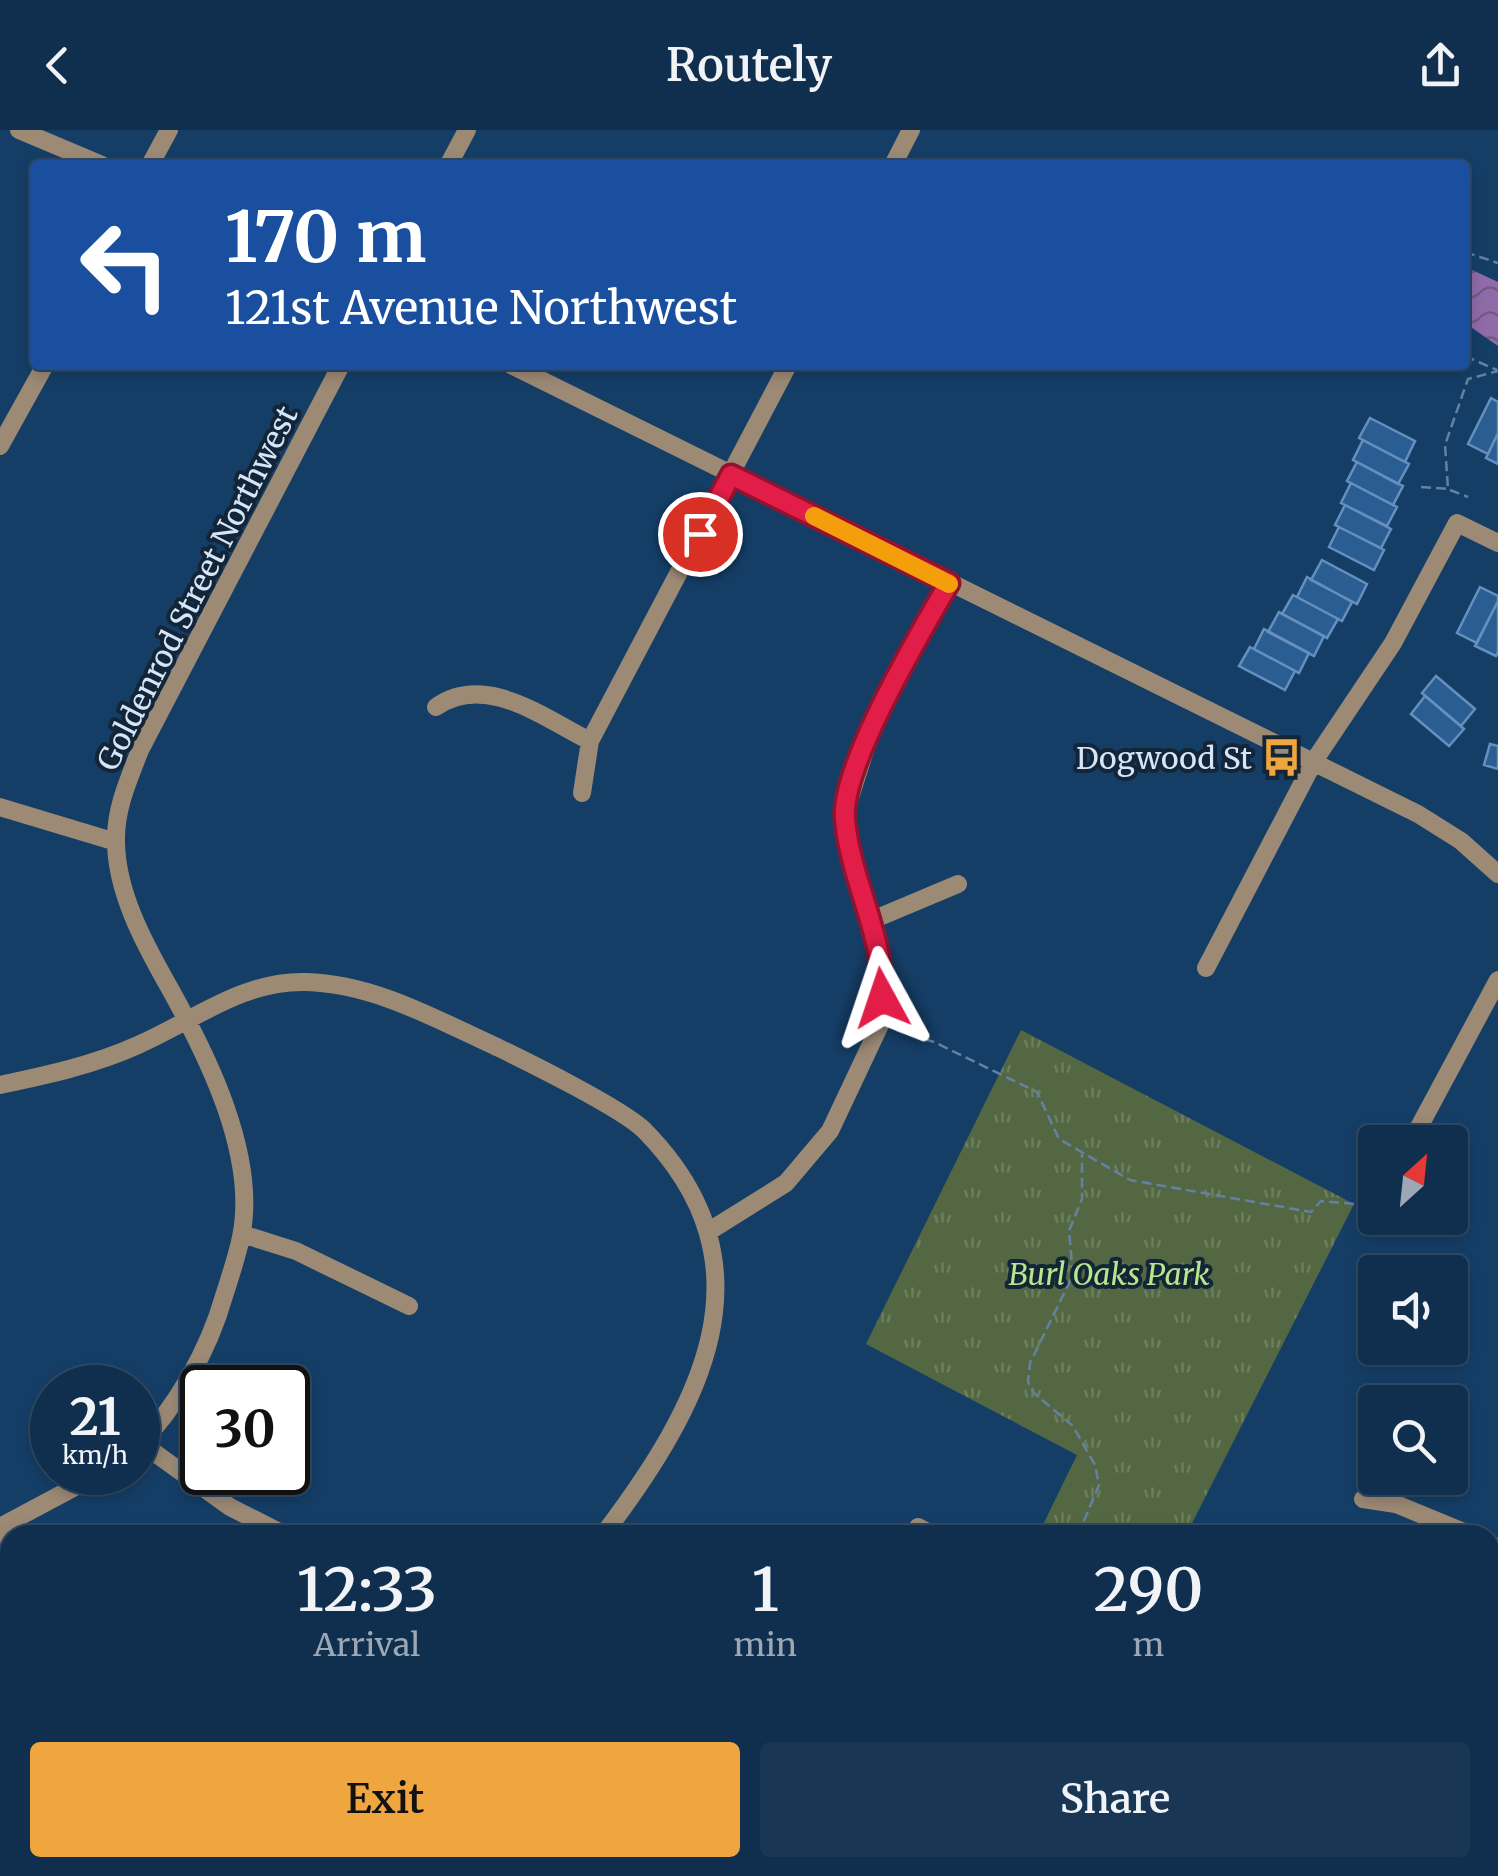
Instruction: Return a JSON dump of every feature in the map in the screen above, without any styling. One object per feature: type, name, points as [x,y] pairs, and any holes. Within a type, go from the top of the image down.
[{"type":"street","points":[[19,130],[90,160]]},
{"type":"street","points":[[153,160],[169,130]]},
{"type":"street","points":[[451,160],[466,130]]},
{"type":"street","points":[[896,160],[911,130]]},
{"type":"street","points":[[0,446],[42,370]]},
{"type":"street","name":"Goldenrod Street Northwest","points":[[160,1417],[183,1387],[220,1310],[242,1234],[243,1195],[229,1111],[187,1019],[136,929],[116,842],[118,810],[140,750],[337,370]]},
{"type":"street","points":[[521,370],[1418,814],[1461,841],[1498,874]]},
{"type":"street","points":[[582,793],[590,740],[785,370]]},
{"type":"street","points":[[1206,968],[1314,762],[1393,642],[1457,523],[1498,543]]},
{"type":"street","points":[[711,1230],[786,1183],[830,1131],[880,1025],[883,970],[844,816],[870,732],[949,583]]},
{"type":"street","points":[[436,707],[465,692],[488,694],[590,740]]},
{"type":"street","points":[[0,807],[116,842]]},
{"type":"street","points":[[870,920],[958,884]]},
{"type":"street","points":[[1420,1125],[1498,980]]},
{"type":"street","points":[[0,1086],[70,1070],[138,1046],[254,988],[304,982],[350,987],[409,1006],[521,1058],[641,1128],[684,1180],[711,1230],[716,1284],[710,1352],[654,1464],[610,1525]]},
{"type":"street","points":[[242,1234],[296,1250],[409,1306]]},
{"type":"street","points":[[160,1459],[230,1507],[265,1525]]},
{"type":"street","points":[[5,1525],[60,1495]]},
{"type":"street","points":[[1363,1498],[1396,1504],[1429,1525]]},
{"type":"path","points":[[1470,254],[1498,263]]},
{"type":"path","points":[[1470,358],[1498,371]]},
{"type":"path","points":[[1448,489],[1444,444],[1468,379],[1498,371]]},
{"type":"path","points":[[1422,487],[1448,489],[1468,497]]},
{"type":"path","points":[[880,1025],[934,1042],[1036,1092],[1059,1138],[1130,1180],[1311,1212],[1321,1201],[1358,1202]]},
{"type":"path","points":[[1082,1152],[1082,1199],[1069,1231],[1073,1275],[1030,1363],[1028,1382],[1073,1426],[1094,1465],[1098,1486],[1082,1525]]},
{"type":"green space","name":"Burl Oaks Park","points":[[1021,1030],[1354,1204],[1191,1525],[1043,1525],[1077,1455],[866,1344]]},
{"type":"water","points":[[1470,269],[1498,282],[1498,346],[1470,326]]},
{"type":"building","points":[[1491,398],[1498,402],[1498,433],[1488,454],[1468,444]]},
{"type":"building","points":[[1370,418],[1415,441],[1405,462],[1359,438]]},
{"type":"building","points":[[1498,433],[1498,464],[1486,458]]},
{"type":"building","points":[[1363,440],[1409,464],[1398,484],[1353,460]]},
{"type":"building","points":[[1357,462],[1403,486],[1393,505],[1347,481]]},
{"type":"building","points":[[1351,483],[1397,507],[1387,526],[1341,503]]},
{"type":"building","points":[[1345,505],[1391,529],[1381,548],[1335,525]]},
{"type":"building","points":[[1339,527],[1384,550],[1374,570],[1329,547]]},
{"type":"building","points":[[1322,560],[1367,584],[1357,604],[1311,580]]},
{"type":"building","points":[[1307,577],[1352,602],[1342,621],[1297,597]]},
{"type":"building","points":[[1480,587],[1498,596],[1498,601],[1477,643],[1457,633]]},
{"type":"building","points":[[1293,595],[1338,619],[1327,638],[1282,614]]},
{"type":"building","points":[[1498,601],[1498,652],[1496,656],[1475,646]]},
{"type":"building","points":[[1279,612],[1324,636],[1314,656],[1268,632]]},
{"type":"building","points":[[1264,629],[1309,653],[1299,673],[1254,649]]},
{"type":"building","points":[[1250,647],[1295,671],[1285,690],[1239,666]]},
{"type":"building","points":[[1436,676],[1475,709],[1461,726],[1422,693]]},
{"type":"building","points":[[1425,696],[1464,729],[1449,746],[1411,714]]},
{"type":"building","points":[[1490,744],[1498,746],[1498,769],[1484,765]]},
{"type":"slow traffic","points":[[814,516],[949,584]]},
{"type":"place","name":"Dogwood St","points":[[1282,758]]},
{"type":"route","points":[[700,534],[731,475],[949,583],[870,732],[844,816],[883,970],[882,998]]}]
